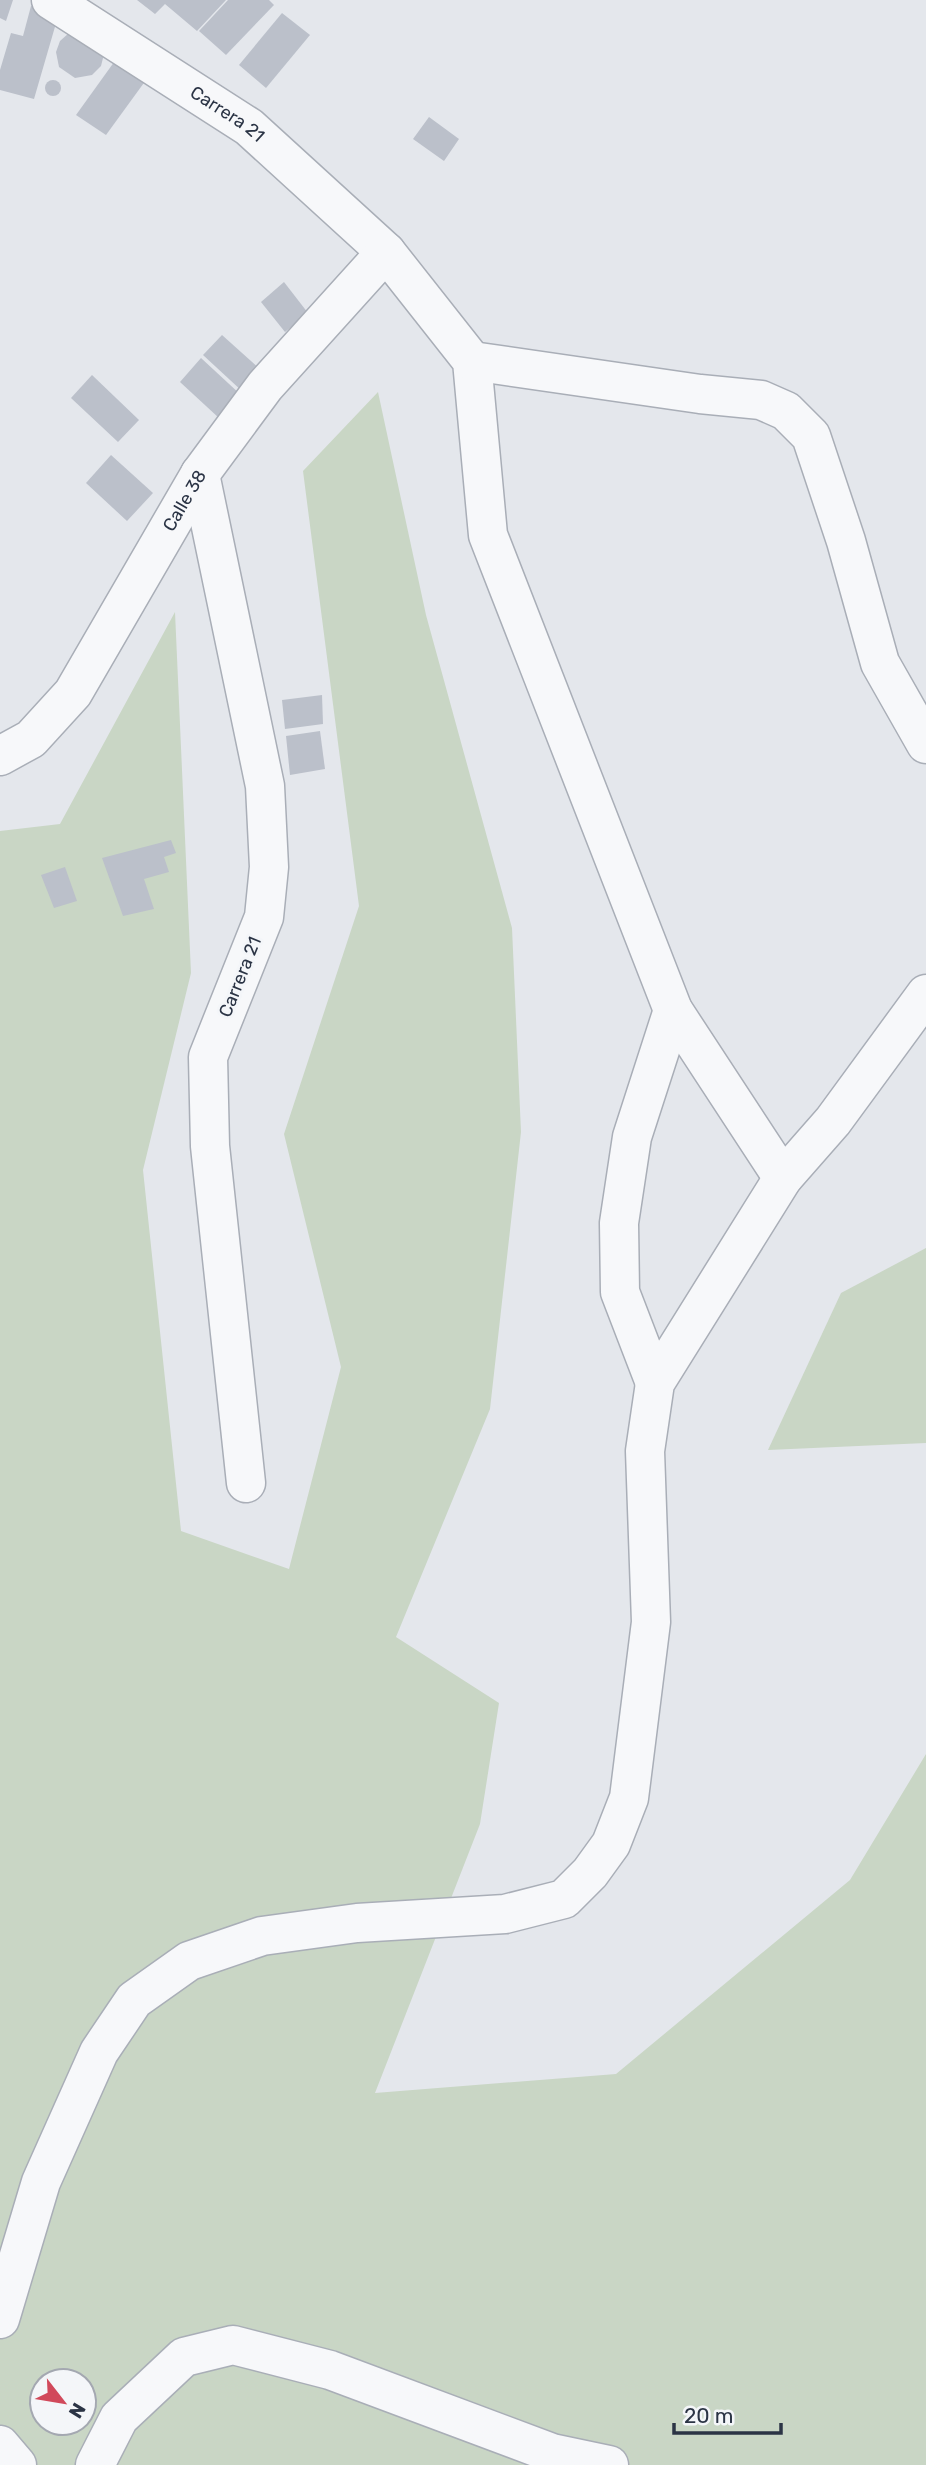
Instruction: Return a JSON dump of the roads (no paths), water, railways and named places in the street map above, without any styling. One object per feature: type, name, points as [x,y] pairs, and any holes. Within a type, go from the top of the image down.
[{"type":"street","name":"Carrera 21","points":[[51,0],[249,127],[386,252],[472,361]]},
{"type":"street","name":"Calle 38","points":[[0,756],[31,739],[73,694],[200,474],[265,386],[386,252]]},
{"type":"street","points":[[783,1178],[673,1010],[488,535],[472,361],[700,394],[761,400],[786,411],[811,436],[880,663],[926,744]]},
{"type":"street","name":"Carrera 21","points":[[200,474],[266,800],[269,867],[264,917],[208,1058],[210,1146],[246,1483]]},
{"type":"street","points":[[0,2319],[41,2182],[99,2052],[134,2000],[188,1961],[262,1936],[357,1923],[505,1914],[564,1899],[590,1873],[611,1844],[629,1798],[651,1622],[645,1451],[655,1383],[783,1178],[834,1121],[926,994]]},
{"type":"street","points":[[655,1383],[620,1292],[619,1223],[632,1137],[673,1010]]},
{"type":"street","points":[[88,2462],[119,2418],[184,2357],[233,2345],[330,2370],[552,2453],[609,2465]]},
{"type":"street","points":[[0,2445],[17,2465]]}]
